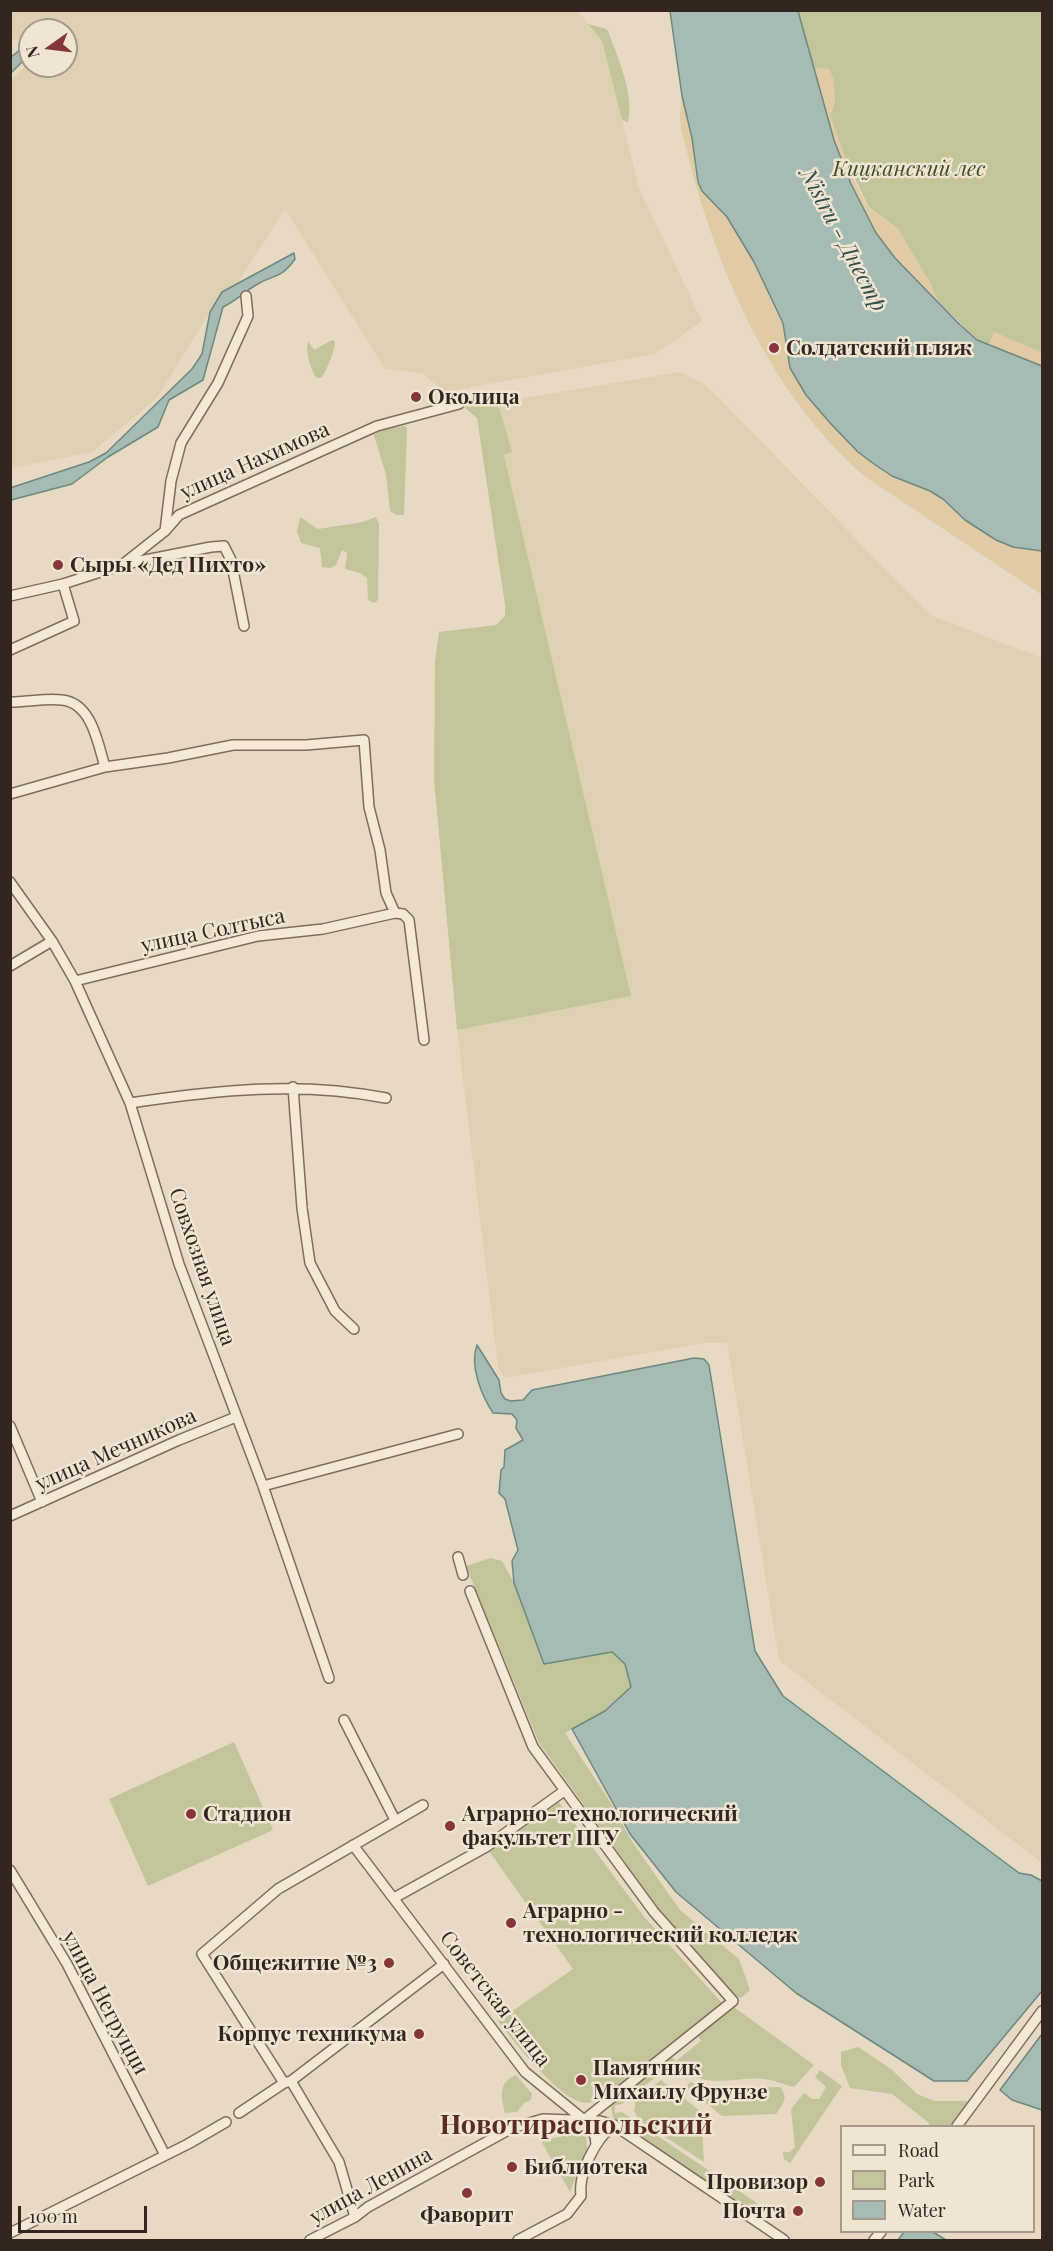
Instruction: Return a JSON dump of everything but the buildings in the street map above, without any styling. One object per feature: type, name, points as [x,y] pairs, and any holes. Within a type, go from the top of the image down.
[{"type":"street","points":[[165,531],[171,481],[181,443],[218,383],[244,326],[248,316],[246,296]]},
{"type":"street","name":"улица Нахимова","points":[[10,596],[63,584],[122,565],[165,531],[179,515],[377,426],[459,404]]},
{"type":"street","points":[[122,565],[224,546],[231,560],[244,626]]},
{"type":"street","points":[[10,650],[74,621],[63,584]]},
{"type":"street","points":[[10,702],[62,700],[73,702],[84,711],[89,721],[105,767]]},
{"type":"street","points":[[10,794],[105,767],[168,758],[233,745],[306,745],[364,740],[369,807],[380,850],[386,893],[395,913],[403,914],[409,920],[424,1040]]},
{"type":"street","name":"Совхозная улица","points":[[10,882],[52,941],[75,981],[130,1103],[179,1264],[263,1486],[329,1678]]},
{"type":"street","name":"улица Солтыса","points":[[75,981],[258,936],[323,929],[395,913]]},
{"type":"street","points":[[10,966],[52,941]]},
{"type":"street","points":[[130,1103],[206,1092],[293,1087],[356,1092],[386,1098]]},
{"type":"street","points":[[293,1087],[302,1208],[310,1263],[335,1311],[354,1329]]},
{"type":"street","name":"улица Мечникова","points":[[10,1516],[135,1459],[236,1417]]},
{"type":"street","points":[[10,1426],[42,1502]]},
{"type":"street","points":[[263,1486],[458,1434]]},
{"type":"street","points":[[458,1557],[464,1575]]},
{"type":"street","points":[[470,1591],[533,1747],[654,1912],[733,2001],[584,2120],[595,2136],[596,2144]]},
{"type":"street","points":[[344,1720],[395,1820]]},
{"type":"street","points":[[394,1898],[486,1847],[564,1791]]},
{"type":"street","points":[[355,2217],[339,2162],[202,1954],[278,1889],[423,1805]]},
{"type":"street","name":"Советская улица","points":[[353,1845],[525,2072],[584,2120],[614,2125],[784,2241]]},
{"type":"street","name":"улица Негруцци","points":[[10,1870],[67,1964],[165,2155]]},
{"type":"street","points":[[239,2113],[287,2082],[444,1964]]},
{"type":"street","points":[[958,2125],[1042,2011]]},
{"type":"street","name":"улица Ленина","points":[[310,2241],[355,2217],[368,2206],[512,2128],[543,2119],[584,2120]]},
{"type":"street","points":[[10,2234],[188,2144],[226,2122]]},
{"type":"street","points":[[518,2241],[567,2214],[581,2196],[580,2184],[596,2144],[614,2125]]},
{"type":"shaded area","points":[[11,11],[578,11],[602,41],[639,188],[702,321],[655,354],[445,392],[422,373],[385,369],[285,209],[237,284],[222,292],[157,398],[92,452],[11,468],[11,80],[18,73],[18,78],[78,78],[78,18],[18,18],[18,39],[11,41]]},
{"type":"shaded area","points":[[680,372],[701,382],[715,394],[930,615],[1042,658],[1042,1863],[779,1660],[727,1343],[705,1343],[504,1378],[498,1367],[457,1030],[631,996],[504,454],[511,452],[500,410],[494,403]]},
{"type":"green space","name":"Кицканский лес","points":[[798,11],[1042,11],[1042,353],[994,332],[989,345],[978,340],[939,303],[930,283],[898,229],[868,206],[837,140],[830,115],[835,102],[829,69],[813,68]]},
{"type":"green space","points":[[588,24],[607,29],[627,88],[630,111],[628,122],[622,120],[602,41]]},
{"type":"green space","points":[[332,340],[335,344],[328,366],[321,378],[316,378],[310,365],[308,341],[314,350]]},
{"type":"green space","points":[[494,403],[500,410],[512,452],[504,455],[631,996],[457,1030],[434,779],[435,661],[439,632],[496,625],[505,616],[477,418],[464,407]]},
{"type":"green space","points":[[405,426],[407,428],[404,515],[397,515],[390,511],[386,475],[374,435],[381,430]]},
{"type":"green space","points":[[300,517],[318,529],[363,522],[376,517],[379,524],[378,600],[374,603],[368,600],[367,578],[360,573],[345,569],[347,553],[342,550],[336,565],[330,568],[322,567],[320,548],[301,543],[297,531]]},
{"type":"green space","points":[[491,1558],[502,1561],[514,1583],[545,1664],[612,1652],[625,1664],[631,1687],[605,1711],[565,1733],[609,1800],[633,1843],[680,1910],[739,1959],[750,1990],[741,1998],[734,1995],[658,1908],[539,1743],[466,1566]]},
{"type":"green space","name":"Стадион","points":[[234,1742],[273,1830],[148,1886],[109,1799]]},
{"type":"green space","points":[[555,1797],[645,1918],[722,2003],[606,2098],[587,2103],[564,2093],[552,2082],[526,2056],[498,2021],[573,1969],[486,1847]]},
{"type":"green space","points":[[731,2005],[814,2065],[794,2087],[764,2079],[706,2080],[668,2072],[665,2069],[663,2060],[671,2057],[676,2061],[701,2041],[698,2035]]},
{"type":"green space","points":[[858,2047],[891,2069],[917,2094],[935,2101],[968,2101],[953,2125],[929,2125],[892,2094],[850,2088],[841,2065],[841,2052]]},
{"type":"green space","points":[[820,2070],[842,2086],[790,2163],[784,2159],[783,2152],[790,2152],[795,2147],[791,2109],[804,2093],[812,2099],[819,2099],[826,2087],[815,2077]]},
{"type":"green space","points":[[650,2073],[657,2076],[622,2104],[615,2105],[615,2113],[622,2112],[754,2201],[760,2206],[753,2214],[613,2117],[611,2107],[613,2102]]},
{"type":"green space","points":[[516,2075],[532,2094],[531,2100],[524,2103],[517,2112],[505,2113],[502,2091],[506,2082]]},
{"type":"green space","points":[[661,2080],[701,2112],[704,2162],[639,2120],[634,2111],[636,2099]]},
{"type":"green space","points":[[690,2082],[711,2089],[780,2087],[785,2098],[776,2114],[722,2116],[686,2087]]},
{"type":"green space","points":[[579,2132],[586,2136],[587,2148],[570,2192],[541,2141]]},
{"type":"sand","points":[[813,68],[829,69],[834,79],[835,102],[830,115],[853,178],[867,206],[898,229],[930,283],[939,303],[891,253],[866,217],[847,177]]},
{"type":"sand","name":"Солдатский пляж","points":[[682,96],[692,138],[696,174],[702,191],[727,217],[754,262],[783,323],[790,368],[806,395],[858,452],[892,476],[930,491],[943,499],[965,520],[996,540],[1014,547],[1042,551],[1042,595],[864,476],[828,441],[797,402],[770,361],[725,271],[693,176],[681,128]]},
{"type":"sand","points":[[994,332],[1042,353],[1042,366],[989,345]]},
{"type":"water","name":"Nistru - Днестр","points":[[670,11],[798,11],[834,140],[851,184],[876,233],[895,258],[977,340],[1042,366],[1042,551],[1013,547],[996,540],[965,520],[943,499],[930,491],[892,476],[858,452],[806,395],[790,368],[783,323],[754,262],[727,217],[702,191],[698,182],[692,138],[682,96]]},
{"type":"water","points":[[18,51],[18,66],[11,73],[11,57]]},
{"type":"water","points":[[294,253],[295,259],[286,270],[256,285],[223,307],[203,380],[169,400],[158,427],[108,457],[72,484],[11,500],[10,488],[89,462],[106,453],[192,369],[202,354],[210,312],[222,292]]},
{"type":"water","points":[[477,1345],[499,1380],[501,1393],[505,1399],[511,1401],[523,1400],[532,1390],[694,1358],[704,1359],[709,1365],[755,1651],[783,1696],[1019,1873],[1031,1875],[1042,1881],[1042,1991],[967,2081],[934,2081],[796,1993],[676,1892],[630,1834],[572,1729],[605,1711],[631,1687],[625,1664],[612,1652],[544,1664],[514,1583],[512,1561],[518,1550],[505,1499],[499,1493],[505,1450],[523,1440],[516,1428],[517,1420],[512,1414],[493,1413],[485,1398],[476,1371]]},
{"type":"water","points":[[1042,2034],[1042,2110],[1012,2100],[1000,2090]]},
{"type":"water","points":[[903,2233],[935,2233],[946,2240],[898,2240]]},
{"type":"place","name":"Солдатский пляж","points":[[774,348]]},
{"type":"place","name":"Околица","points":[[416,397]]},
{"type":"place","name":"Сыры «Дед Пихто»","points":[[58,565]]},
{"type":"place","name":"Стадион","points":[[191,1814]]},
{"type":"place","name":"Аграрно-технологический факультет ПГУ","points":[[450,1826]]},
{"type":"place","name":"Аграрно - технологический колледж","points":[[511,1923]]},
{"type":"place","name":"Общежитие №3","points":[[389,1963]]},
{"type":"place","name":"Корпус техникума","points":[[419,2034]]},
{"type":"place","name":"Памятник Михаилу Фрунзе","points":[[581,2080]]},
{"type":"place","name":"Библиотека","points":[[512,2167]]},
{"type":"place","name":"Провизор","points":[[820,2182]]},
{"type":"place","name":"Фаворит","points":[[467,2193]]},
{"type":"place","name":"Почта","points":[[798,2211]]},
{"type":"district","name":"Новотираспольский","points":[[576,2126]]}]
